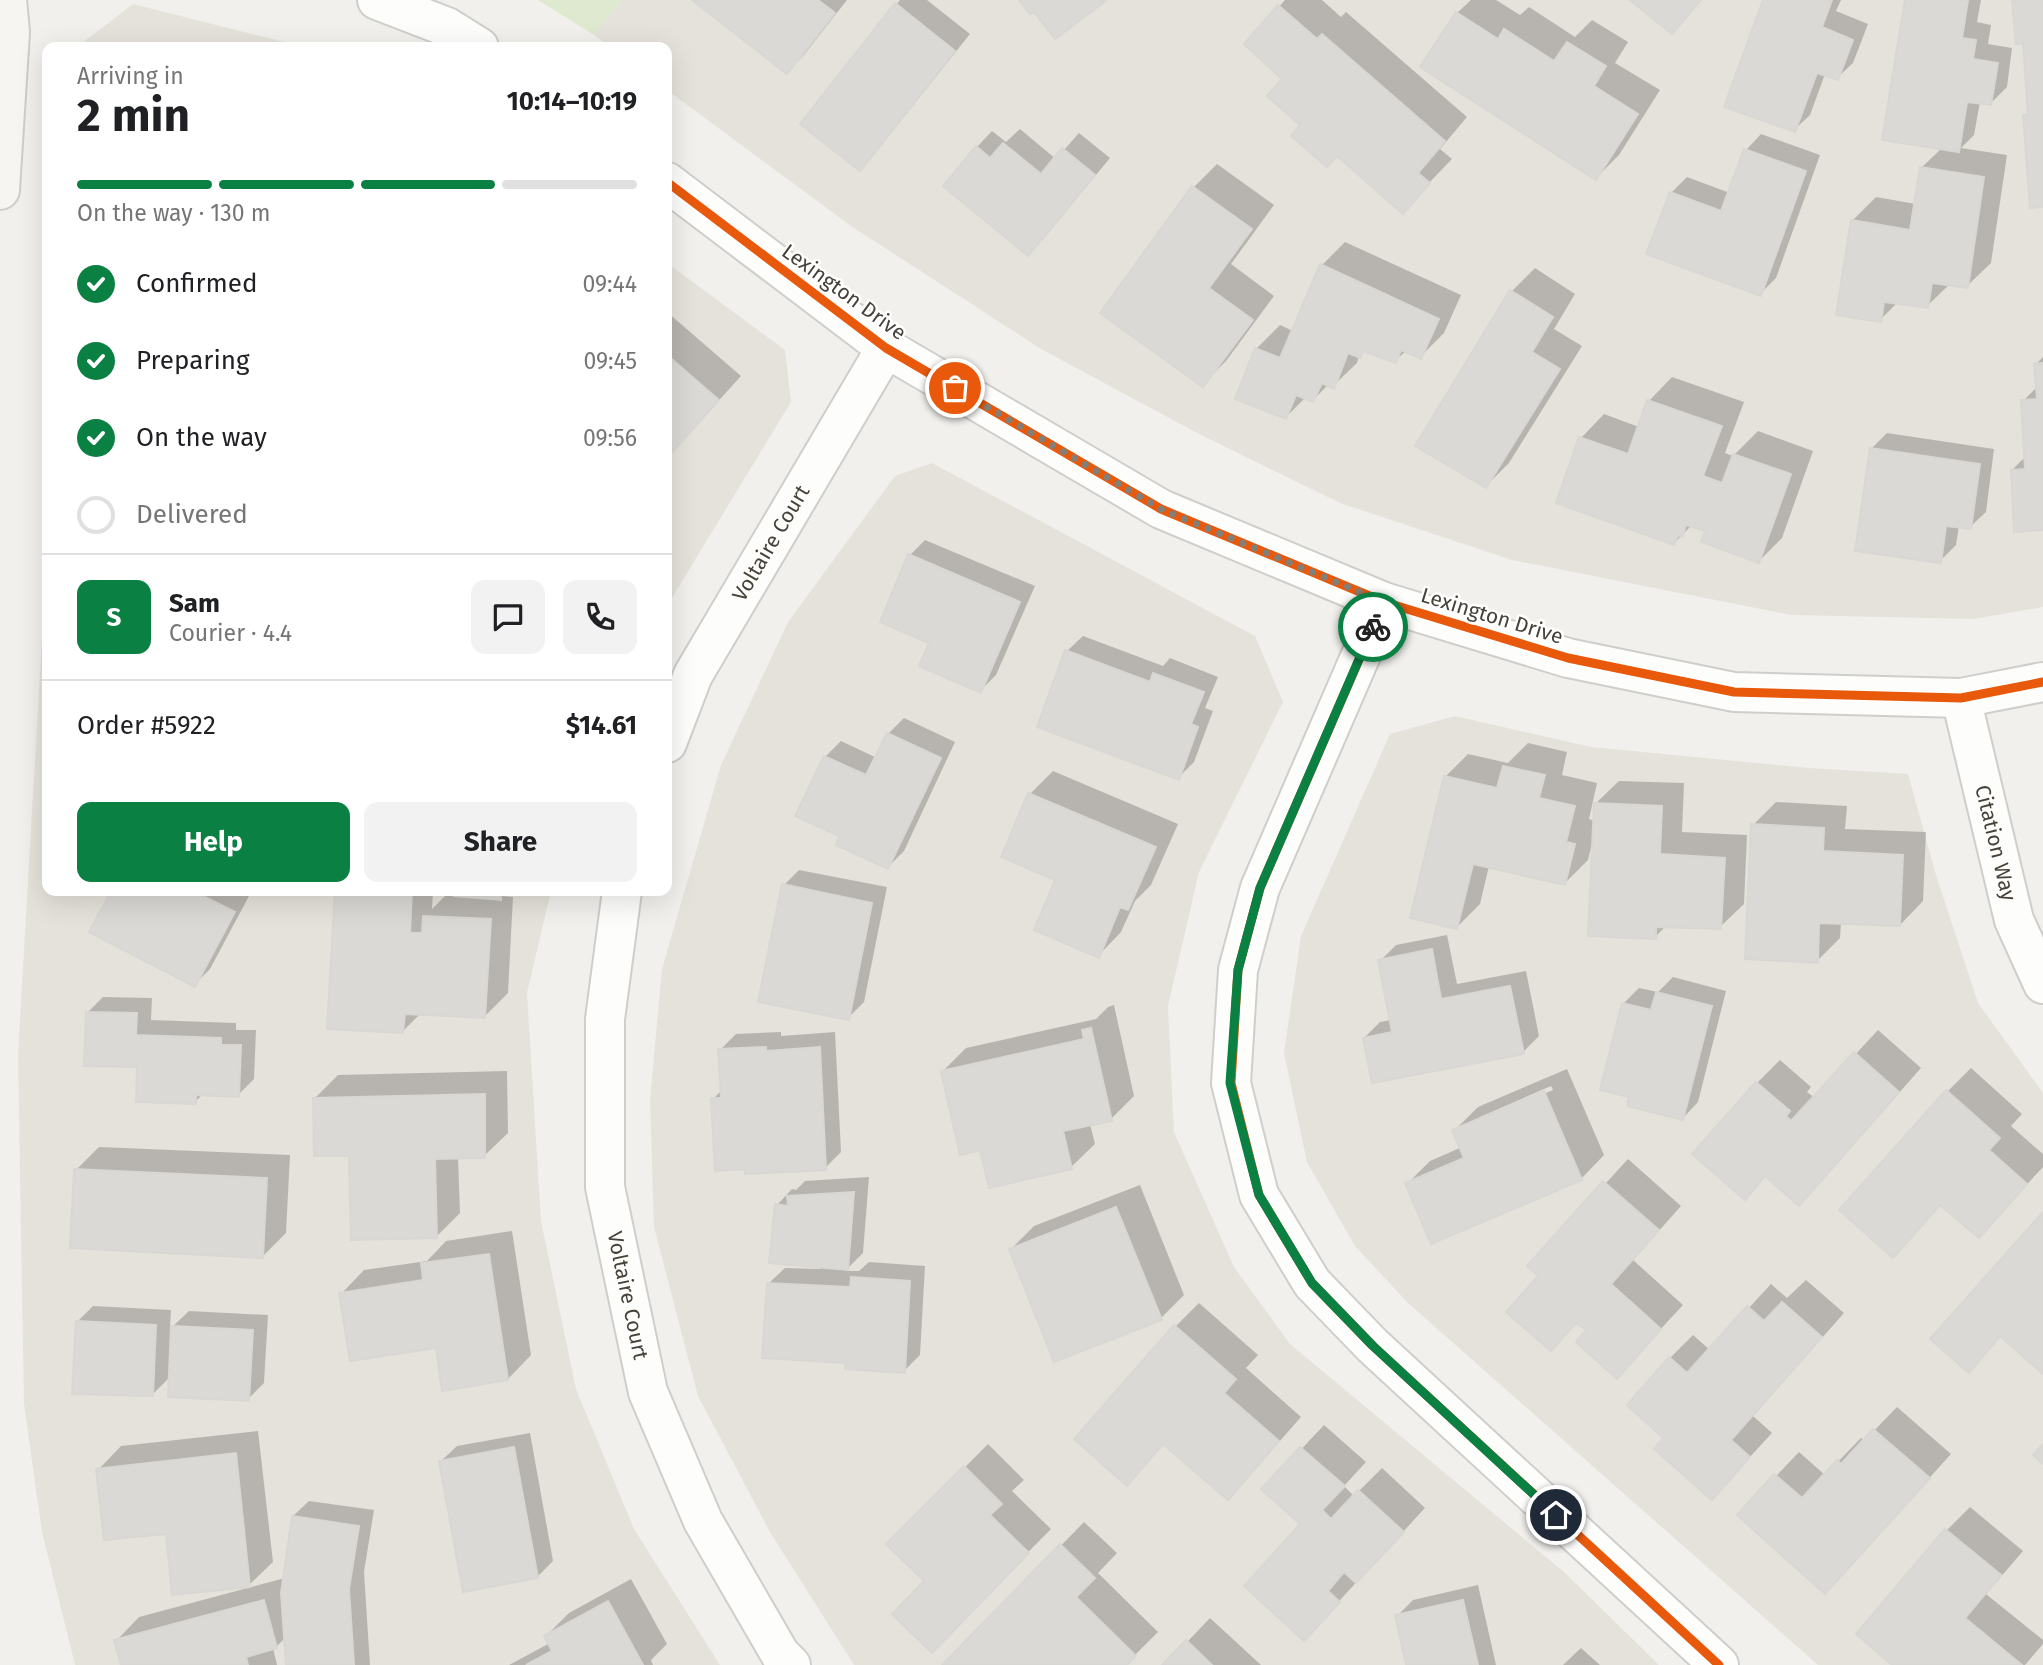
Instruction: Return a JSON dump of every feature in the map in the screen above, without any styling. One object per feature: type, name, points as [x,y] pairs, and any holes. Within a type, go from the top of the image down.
[{"type":"main road","points":[[0,191],[10,32],[7,0]]},
{"type":"street","points":[[377,0],[446,27],[471,42]]},
{"type":"street","name":"Lexington Drive","points":[[672,185],[886,348],[1161,509],[1384,602],[1568,658],[1734,692],[1961,698],[2043,682]]},
{"type":"street","name":"Voltaire Court","points":[[672,730],[693,675],[886,348]]},
{"type":"street","points":[[1384,602],[1260,888],[1238,970],[1230,1083],[1259,1195],[1312,1283],[1373,1346],[1719,1665]]},
{"type":"street","name":"Citation Way","points":[[1961,698],[2014,920],[2043,984]]},
{"type":"street","name":"Voltaire Court","points":[[621,896],[605,1019],[605,1187],[648,1392],[703,1521],[780,1654],[790,1665]]},
{"type":"shaded area","points":[[622,0],[2043,0],[2043,607],[1974,619],[1792,615],[1512,560],[1340,503],[1199,434],[1041,349],[851,226],[672,94],[672,42],[603,42],[594,35]]},
{"type":"shaded area","points":[[133,4],[284,42],[84,42]]},
{"type":"shaded area","points":[[672,267],[785,350],[791,402],[672,598]]},
{"type":"shaded area","points":[[932,463],[1255,636],[1283,702],[1199,872],[1168,1006],[1174,1132],[1234,1267],[1290,1344],[1564,1572],[1659,1665],[854,1665],[770,1532],[698,1396],[654,1227],[650,1100],[662,969],[721,765],[788,622],[895,476]]},
{"type":"shaded area","points":[[42,638],[42,896],[550,896],[527,993],[541,1221],[576,1389],[634,1529],[720,1665],[75,1665],[42,1532],[24,1404],[18,1055]]},
{"type":"shaded area","points":[[1455,716],[1591,747],[1809,768],[1908,774],[1936,875],[1978,1003],[2043,1093],[2043,1665],[1818,1665],[1408,1303],[1355,1246],[1307,1162],[1284,1053],[1301,936],[1390,734]]},
{"type":"green space","points":[[538,0],[622,0],[594,35]]},
{"type":"building","points":[[692,0],[818,0],[835,13],[787,74]]},
{"type":"building","points":[[1019,0],[1107,0],[1055,39],[1034,12],[1030,14]]},
{"type":"building","points":[[1630,0],[1701,0],[1672,34]]},
{"type":"building","points":[[1763,0],[1832,0],[1822,27],[1853,40],[1838,80],[1817,73],[1795,132],[1724,107]]},
{"type":"building","points":[[1905,0],[1968,0],[1962,38],[1976,40],[1973,59],[1998,63],[1991,105],[1967,102],[1959,152],[1882,140]]},
{"type":"building","points":[[2012,0],[2043,0],[2043,207],[2030,208],[2023,115],[2028,115],[2023,43],[2016,44]]},
{"type":"building","points":[[895,3],[955,51],[860,171],[800,124]]},
{"type":"building","points":[[1278,5],[1317,39],[1322,34],[1445,141],[1418,173],[1430,183],[1403,214],[1337,156],[1327,167],[1291,136],[1300,125],[1267,96],[1282,79],[1244,44]]},
{"type":"building","points":[[1456,12],[1498,39],[1504,29],[1554,61],[1567,42],[1606,66],[1594,86],[1638,114],[1596,180],[1420,67]]},
{"type":"building","points":[[1003,143],[1041,174],[1062,148],[1095,175],[1028,256],[943,186],[976,146],[990,158]]},
{"type":"building","points":[[1744,149],[1806,171],[1761,296],[1646,254],[1670,192],[1721,211]]},
{"type":"building","points":[[1920,167],[1984,177],[1968,288],[1932,283],[1928,308],[1884,302],[1881,322],[1836,315],[1851,220],[1910,230]]},
{"type":"building","points":[[1192,186],[1252,229],[1209,288],[1253,320],[1203,387],[1100,313]]},
{"type":"building","points":[[1320,264],[1439,319],[1421,359],[1401,350],[1396,363],[1363,351],[1360,358],[1348,353],[1334,389],[1322,383],[1313,402],[1296,395],[1286,419],[1235,399],[1255,348],[1280,358]]},
{"type":"building","points":[[1510,290],[1553,317],[1532,352],[1560,369],[1486,488],[1415,446]]},
{"type":"building","points":[[672,359],[719,400],[672,452]]},
{"type":"building","points":[[2043,363],[2043,530],[2014,532],[2011,470],[2025,469],[2021,400],[2037,399],[2034,364]]},
{"type":"building","points":[[1647,400],[1722,426],[1703,476],[1722,483],[1733,454],[1791,474],[1759,563],[1701,542],[1705,531],[1686,525],[1682,537],[1678,535],[1674,545],[1556,503],[1579,437],[1628,454]]},
{"type":"building","points":[[1870,448],[1980,464],[1971,529],[1946,526],[1941,563],[1855,551]]},
{"type":"building","points":[[908,554],[1020,602],[981,693],[919,666],[929,643],[880,622]]},
{"type":"building","points":[[1065,650],[1150,682],[1153,673],[1204,692],[1191,724],[1198,727],[1179,780],[1037,727]]},
{"type":"building","points":[[887,733],[941,758],[888,869],[836,845],[839,836],[795,816],[824,756],[866,775]]},
{"type":"building","points":[[1503,766],[1545,775],[1539,798],[1575,806],[1566,842],[1575,844],[1565,885],[1473,864],[1457,929],[1410,918],[1444,776],[1497,788]]},
{"type":"building","points":[[1028,793],[1156,847],[1128,910],[1120,907],[1099,958],[1034,930],[1055,880],[1001,857]]},
{"type":"building","points":[[1594,803],[1662,806],[1660,854],[1725,858],[1721,929],[1656,927],[1656,939],[1588,936]]},
{"type":"building","points":[[1751,824],[1824,828],[1823,851],[1903,855],[1900,926],[1819,923],[1818,963],[1745,959]]},
{"type":"building","points":[[782,884],[872,903],[849,1020],[758,1002]]},
{"type":"building","points":[[108,896],[203,896],[235,912],[195,987],[89,932]]},
{"type":"building","points":[[335,896],[412,896],[410,933],[422,933],[423,916],[491,919],[485,1018],[405,1014],[403,1033],[327,1029]]},
{"type":"building","points":[[454,896],[501,896],[501,900]]},
{"type":"building","points":[[1432,949],[1441,999],[1510,986],[1524,1054],[1372,1083],[1363,1038],[1392,1032],[1378,960]]},
{"type":"building","points":[[1656,992],[1712,1006],[1683,1120],[1627,1106],[1629,1097],[1600,1090],[1622,1003],[1651,1010]]},
{"type":"building","points":[[86,1012],[137,1013],[136,1035],[221,1038],[221,1045],[241,1045],[239,1097],[196,1095],[196,1104],[136,1102],[137,1067],[84,1066]]},
{"type":"building","points":[[1091,1028],[1112,1121],[1063,1131],[1072,1169],[989,1188],[980,1150],[960,1155],[941,1071],[1084,1039],[1082,1030]]},
{"type":"building","points":[[766,1047],[766,1051],[820,1047],[826,1170],[745,1174],[745,1169],[715,1171],[711,1098],[721,1098],[718,1049]]},
{"type":"building","points":[[1854,1052],[1899,1092],[1799,1206],[1765,1176],[1745,1200],[1692,1154],[1756,1082],[1790,1111],[1786,1116],[1791,1121]]},
{"type":"building","points":[[1946,1090],[2000,1138],[1989,1150],[2027,1184],[1979,1238],[1940,1205],[1893,1258],[1839,1210]]},
{"type":"building","points":[[1544,1091],[1582,1180],[1431,1244],[1405,1183],[1464,1158],[1452,1130]]},
{"type":"building","points":[[485,1094],[485,1158],[435,1159],[437,1238],[351,1240],[349,1156],[314,1156],[313,1098]]},
{"type":"building","points":[[74,1169],[267,1178],[263,1258],[70,1248]]},
{"type":"building","points":[[1603,1181],[1659,1230],[1611,1284],[1661,1329],[1617,1379],[1576,1342],[1586,1330],[1576,1323],[1551,1351],[1506,1312],[1538,1276],[1527,1266]]},
{"type":"building","points":[[854,1192],[848,1270],[769,1263],[775,1204],[788,1206],[787,1196]]},
{"type":"building","points":[[1116,1207],[1162,1320],[1054,1362],[1009,1249]]},
{"type":"building","points":[[2043,1212],[2043,1374],[2000,1336],[1969,1373],[1930,1339]]},
{"type":"building","points":[[489,1254],[508,1380],[442,1391],[436,1348],[350,1361],[339,1293],[423,1280],[421,1263]]},
{"type":"building","points":[[851,1277],[910,1281],[905,1373],[845,1369],[846,1363],[762,1358],[767,1283],[850,1287]]},
{"type":"building","points":[[1782,1302],[1822,1337],[1731,1440],[1750,1457],[1712,1500],[1654,1449],[1663,1438],[1627,1405],[1669,1357],[1687,1373],[1747,1306],[1764,1321]]},
{"type":"building","points":[[76,1321],[156,1325],[153,1396],[72,1394]]},
{"type":"building","points":[[1174,1325],[1236,1379],[1224,1393],[1279,1441],[1228,1500],[1163,1444],[1127,1486],[1074,1439]]},
{"type":"building","points":[[171,1326],[253,1330],[249,1401],[168,1397]]},
{"type":"building","points":[[1873,1429],[1930,1478],[1825,1594],[1737,1515],[1774,1474],[1802,1498],[1837,1460],[1841,1464]]},
{"type":"building","points":[[2043,1444],[2043,1464],[2033,1455]]},
{"type":"building","points":[[514,1447],[538,1578],[463,1592],[439,1461]]},
{"type":"building","points":[[1300,1447],[1345,1486],[1322,1510],[1331,1519],[1358,1490],[1404,1532],[1356,1583],[1344,1572],[1328,1591],[1340,1602],[1304,1641],[1244,1586],[1300,1524],[1261,1489]]},
{"type":"building","points":[[236,1453],[250,1587],[172,1595],[166,1534],[104,1540],[96,1469]]},
{"type":"building","points":[[964,1466],[1002,1504],[990,1515],[1029,1553],[932,1653],[892,1614],[924,1581],[886,1544]]},
{"type":"building","points":[[292,1516],[359,1526],[349,1589],[354,1665],[286,1665],[281,1593]]},
{"type":"building","points":[[1945,1529],[2001,1575],[1965,1618],[2022,1665],[1892,1665],[1856,1634]]},
{"type":"building","points":[[1060,1544],[1095,1578],[1076,1597],[1136,1656],[1127,1665],[942,1665]]},
{"type":"building","points":[[264,1600],[277,1648],[246,1657],[248,1665],[121,1665],[114,1640]]},
{"type":"building","points":[[1463,1600],[1478,1665],[1406,1665],[1395,1615]]},
{"type":"building","points":[[608,1601],[643,1665],[526,1665],[552,1651],[544,1636]]},
{"type":"building","points":[[1186,1640],[1212,1665],[1162,1665]]},
{"type":"cycle path","points":[[672,186],[886,348],[1161,509],[1384,602],[1568,658],[1734,692],[1961,698],[2043,682]]},
{"type":"cycle path","points":[[1384,602],[1260,888],[1238,970],[1231,1083],[1259,1195],[1312,1283],[1373,1346],[1719,1665]]},
{"type":"way so far","points":[[955,388],[1161,509],[1384,602],[1373,627]]},
{"type":"route","points":[[1373,627],[1260,888],[1238,970],[1230,1083],[1259,1195],[1312,1283],[1373,1346],[1556,1515]]}]
